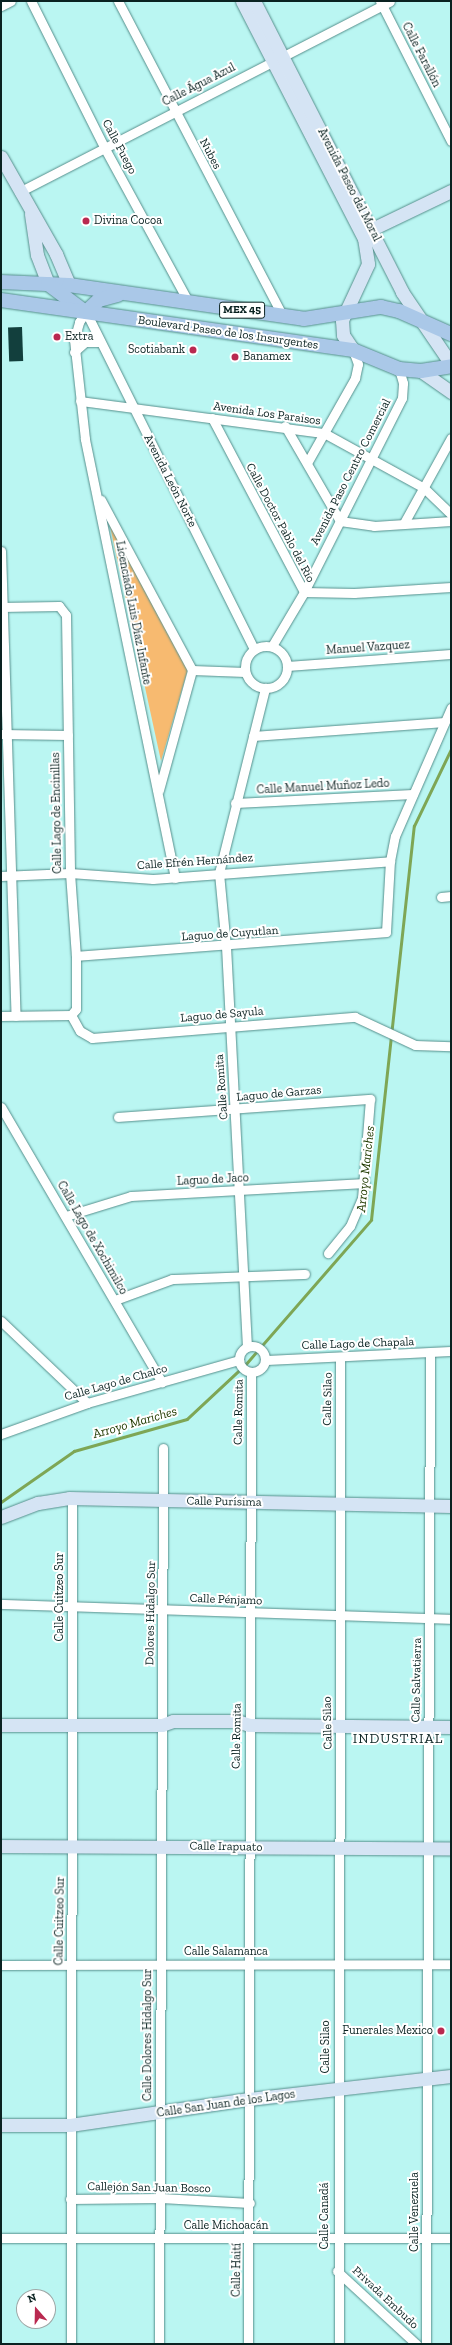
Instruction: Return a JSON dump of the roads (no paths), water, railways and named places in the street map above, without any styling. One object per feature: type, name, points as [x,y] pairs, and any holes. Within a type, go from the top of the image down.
[{"type":"main road","name":"Boulevard Paseo de los Insurgentes","points":[[1,282],[69,285],[283,317],[317,319],[346,310],[381,307],[420,319],[451,334]]},
{"type":"main road","points":[[41,283],[86,312],[92,304],[103,298],[136,294]]},
{"type":"main road","name":"Boulevard Paseo de los Insurgentes","points":[[1,301],[353,350],[399,368],[421,371],[451,365]]},
{"type":"street","points":[[1,6],[11,1]]},
{"type":"street","name":"Calle Fuego","points":[[31,1],[104,147],[189,303]]},
{"type":"street","name":"Nubes","points":[[118,1],[174,112],[283,317]]},
{"type":"street","name":"Avenida Paseo del Moral","points":[[242,1],[278,58],[372,229],[402,292],[451,365]]},
{"type":"street","name":"Avenida Paseo del Moral","points":[[254,1],[278,58],[364,238],[368,264],[346,310],[341,328],[345,341],[353,350]]},
{"type":"street","name":"Calle Água Azul","points":[[19,192],[384,2]]},
{"type":"street","name":"Calle Farallón","points":[[384,2],[451,141]]},
{"type":"street","points":[[1,157],[31,214],[56,254],[69,285]]},
{"type":"street","points":[[372,229],[451,191]]},
{"type":"street","points":[[31,214],[41,283]]},
{"type":"street","name":"Boulevard Paseo de los Insurgentes","points":[[1,274],[41,283]]},
{"type":"street","name":"Avenida León Norte","points":[[86,312],[254,649]]},
{"type":"street","name":"Licenciado Luis Díaz Infante","points":[[86,312],[75,332],[74,352],[80,400],[97,492],[175,878]]},
{"type":"street","points":[[74,352],[85,342],[100,342]]},
{"type":"street","points":[[307,463],[355,378],[358,364],[353,350]]},
{"type":"street","name":"Avenida Paso Centro Comercial","points":[[272,646],[304,592],[370,457],[402,398],[403,383],[399,368]]},
{"type":"street","points":[[421,371],[451,392]]},
{"type":"street","name":"Avenida Los Paraisos","points":[[80,400],[212,418],[286,426],[324,433],[424,488],[451,514]]},
{"type":"street","name":"Calle Doctor Pablo del Río","points":[[212,418],[304,592],[354,593],[451,587]]},
{"type":"street","points":[[286,426],[340,521],[374,526],[451,521]]},
{"type":"street","points":[[404,523],[451,438]]},
{"type":"street","points":[[97,492],[192,670],[158,791]]},
{"type":"street","points":[[1,551],[4,734],[16,1016]]},
{"type":"street","name":"Calle Lago de Encinillas","points":[[2,607],[59,606],[64,610],[70,873],[76,956],[76,1010],[71,1015]]},
{"type":"street","points":[[272,646],[283,653],[288,666],[278,684],[265,688],[252,683],[245,672],[246,659],[254,649],[272,646]]},
{"type":"street","name":"Manuel Vazquez","points":[[288,666],[451,654]]},
{"type":"street","points":[[192,670],[245,672]]},
{"type":"street","points":[[219,873],[265,688]]},
{"type":"street","points":[[390,861],[398,825],[451,708]]},
{"type":"street","points":[[253,736],[444,722]]},
{"type":"street","points":[[4,734],[68,735]]},
{"type":"street","name":"Calle Manuel Muñoz Ledo","points":[[235,804],[413,794]]},
{"type":"street","name":"Calle Efrén Hernández","points":[[1,876],[70,873],[175,878],[219,873],[390,861]]},
{"type":"street","name":"Laguo de Cuyutlan","points":[[76,956],[226,947],[386,932],[390,861]]},
{"type":"street","name":"Calle Romita","points":[[219,873],[226,947],[229,1026],[236,1110],[242,1276],[247,1347]]},
{"type":"street","points":[[441,896],[451,896]]},
{"type":"street","points":[[1,1016],[71,1015]]},
{"type":"street","name":"Laguo de Sayula","points":[[71,1015],[80,1031],[92,1038],[355,1017],[404,1041],[424,1047],[451,1046]]},
{"type":"street","name":"Laguo de Garzas","points":[[118,1117],[236,1110],[370,1099],[365,1183]]},
{"type":"street","name":"Calle Lago de Xochimilco","points":[[1,1107],[162,1382]]},
{"type":"street","points":[[328,1253],[357,1214],[365,1183]]},
{"type":"street","name":"Laguo de Jaco","points":[[66,1216],[131,1196],[365,1183]]},
{"type":"street","points":[[115,1300],[172,1279],[304,1274]]},
{"type":"street","points":[[1,1321],[87,1403]]},
{"type":"street","points":[[247,1347],[257,1347],[265,1357],[262,1368],[249,1372],[239,1362],[247,1347]]},
{"type":"street","name":"Calle Lago de Chapala","points":[[265,1357],[340,1358],[451,1351]]},
{"type":"street","name":"Calle Salvatierra","points":[[426,2080],[426,1847],[430,1618],[430,1353]]},
{"type":"street","name":"Calle Silao","points":[[338,2089],[340,1847],[338,1614],[340,1358]]},
{"type":"street","name":"Calle Lago de Chalco","points":[[1,1434],[87,1403],[239,1362]]},
{"type":"street","name":"Calle Romita","points":[[249,1372],[251,1613],[248,1848],[250,1964],[249,2099]]},
{"type":"street","name":"Dolores Hidalgo Sur","points":[[162,1725],[163,1448]]},
{"type":"street","name":"Calle Purísima","points":[[1,1517],[38,1502],[72,1499],[451,1506]]},
{"type":"street","name":"Calle Cuitzeo Sur","points":[[71,2344],[70,2125],[73,1847],[71,1604],[72,1499]]},
{"type":"street","name":"Calle Pénjamo","points":[[1,1604],[71,1604],[162,1610],[338,1614],[451,1619]]},
{"type":"street","points":[[1,1725],[162,1725],[173,1729],[238,1729],[249,1725],[428,1728],[451,1727]]},
{"type":"street","name":"Calle Dolores Hidalgo Sur","points":[[159,2344],[161,2198],[160,1963],[163,1846],[162,1725]]},
{"type":"street","name":"Calle Irapuato","points":[[1,1846],[451,1848]]},
{"type":"street","name":"Calle Salamanca","points":[[1,1965],[160,1963],[451,1964]]},
{"type":"street","name":"Calle San Juan de los Lagos","points":[[1,2125],[70,2125],[160,2114],[249,2099],[451,2076]]},
{"type":"street","name":"Calle Venezuela","points":[[426,2080],[426,2344]]},
{"type":"street","name":"Calle Canadá","points":[[338,2089],[337,2271],[339,2344]]},
{"type":"street","name":"Calle Haití","points":[[248,2344],[250,2238],[249,2099]]},
{"type":"street","name":"Callejón San Juan Bosco","points":[[70,2199],[161,2198],[250,2203]]},
{"type":"street","name":"Calle Michoacán","points":[[1,2238],[451,2238]]},
{"type":"street","name":"Privada Embudo","points":[[337,2271],[416,2344]]},
{"type":"waterway","name":"Arroyo Mariches","points":[[1,1502],[74,1451],[187,1419],[245,1365],[371,1220],[414,826],[451,749]]},
{"type":"place","name":"Divina Cocoa","points":[[86,221]]},
{"type":"place","name":"Extra","points":[[57,337]]},
{"type":"place","name":"Scotiabank","points":[[193,350]]},
{"type":"place","name":"Banamex","points":[[235,357]]},
{"type":"place","name":"Funerales Mexico","points":[[441,2031]]},
{"type":"district","name":"INDUSTRIAL","points":[[398,1739]]}]
